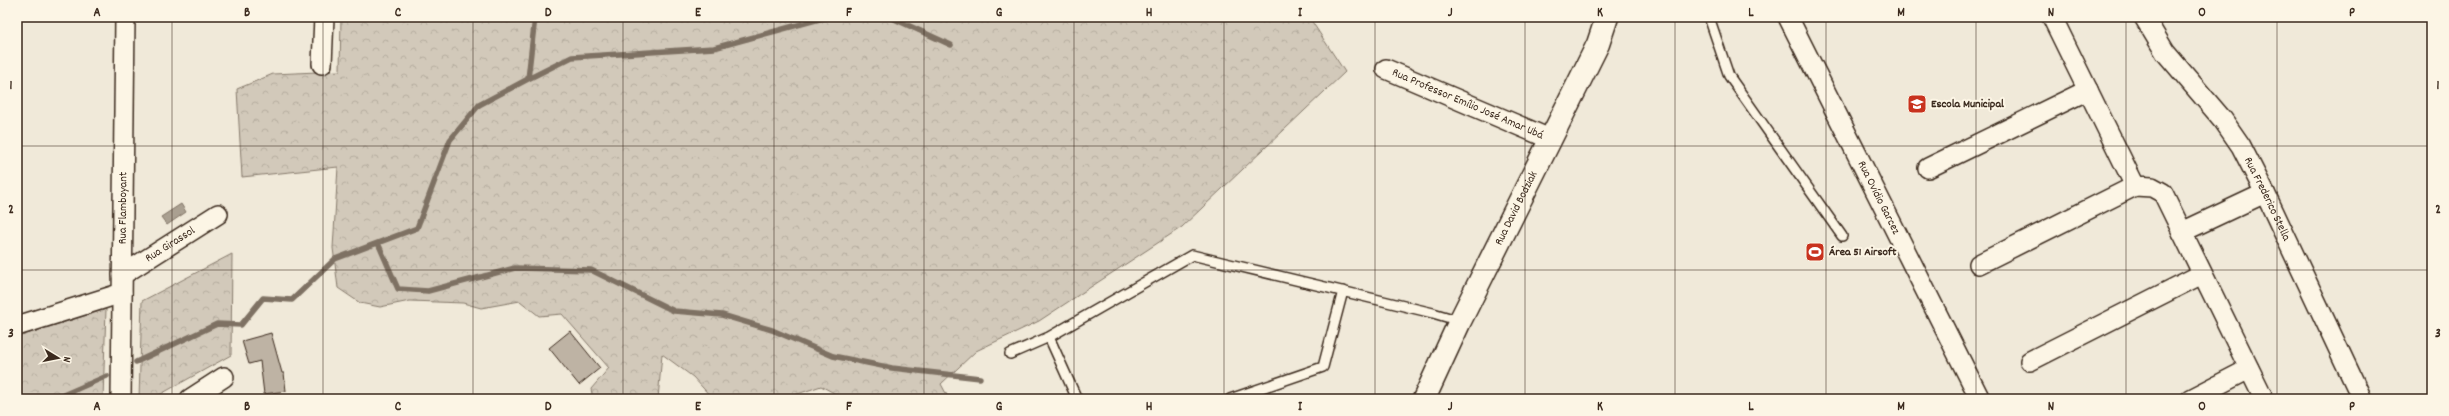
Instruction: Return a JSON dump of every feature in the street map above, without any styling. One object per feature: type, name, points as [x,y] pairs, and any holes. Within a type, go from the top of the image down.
[{"type":"street","name":"Rua Flamboyant","points":[[121,399],[125,17]]},
{"type":"street","points":[[322,64],[324,17]]},
{"type":"street","name":"Rua David Bodziak","points":[[1424,399],[1460,321],[1598,44],[1607,17]]},
{"type":"street","name":"Rua Ovídio Garcez","points":[[1788,17],[1980,399]]},
{"type":"street","points":[[2052,17],[2135,186]]},
{"type":"street","name":"Rua Frederico Stella","points":[[2144,17],[2165,52],[2232,133],[2265,192],[2362,399]]},
{"type":"street","name":"Rua Professor Emílio José Amar Ubá","points":[[1386,69],[1550,139]]},
{"type":"street","points":[[1928,168],[2088,90]]},
{"type":"street","points":[[1980,264],[2135,186],[2158,188],[2163,193],[2264,399]]},
{"type":"street","points":[[2182,232],[2265,192]]},
{"type":"street","name":"Rua Girassol","points":[[17,326],[122,284],[218,214]]},
{"type":"street","points":[[2030,361],[2202,274]]},
{"type":"street","points":[[2191,399],[2249,369]]},
{"type":"street","points":[[190,399],[224,377]]},
{"type":"lane","points":[[1709,17],[1729,76],[1842,236]]},
{"type":"lane","points":[[1010,354],[1049,337],[1192,255],[1460,321]]},
{"type":"lane","points":[[1230,399],[1323,367],[1343,291]]},
{"type":"lane","points":[[1049,337],[1077,399]]},
{"type":"green space","points":[[341,17],[1309,17],[1345,72],[1182,227],[1039,321],[976,351],[941,384],[949,399],[845,399],[821,386],[783,399],[713,399],[693,377],[662,354],[658,399],[593,399],[591,389],[609,368],[562,314],[539,316],[520,301],[481,308],[463,303],[410,301],[380,307],[360,303],[338,288],[333,248],[338,167],[242,177],[237,89],[273,74],[340,71]]},
{"type":"green space","points":[[232,254],[231,355],[152,399],[139,399],[142,301]]},
{"type":"green space","points":[[106,309],[103,399],[17,399],[17,337]]},
{"type":"shaded area","points":[[181,204],[186,212],[167,225],[161,217]]},
{"type":"building","points":[[570,331],[600,368],[579,385],[549,348]]},
{"type":"building","points":[[271,333],[282,373],[284,373],[286,391],[264,394],[260,361],[249,364],[242,341]]},
{"type":"waterway","points":[[528,79],[535,17]]},
{"type":"waterway","points":[[136,362],[217,324],[241,325],[263,298],[292,300],[335,259],[417,228],[450,140],[479,105],[572,57],[714,48],[827,17]]},
{"type":"waterway","points":[[890,17],[951,45]]},
{"type":"waterway","points":[[378,243],[398,289],[428,291],[515,268],[591,270],[674,311],[722,315],[772,330],[833,356],[892,368],[980,378]]},
{"type":"waterway","points":[[54,399],[107,376]]},
{"type":"place","name":"Escola Municipal","points":[[1917,104]]},
{"type":"place","name":"Área 51 Airsoft","points":[[1815,252]]}]
